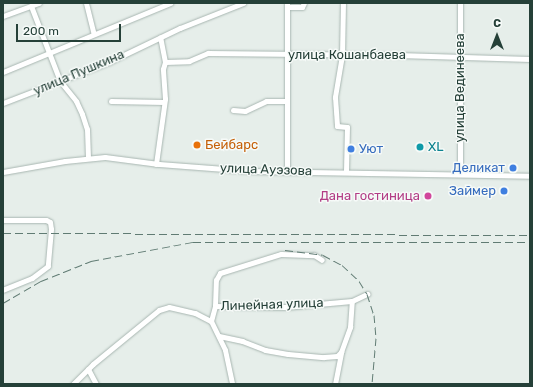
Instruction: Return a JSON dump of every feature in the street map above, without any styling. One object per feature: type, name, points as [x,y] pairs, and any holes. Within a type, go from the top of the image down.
[{"type":"street","points":[[22,3],[24,9]]},
{"type":"street","points":[[3,16],[39,3]]},
{"type":"street","points":[[86,3],[94,34]]},
{"type":"street","points":[[3,72],[49,51],[170,3]]},
{"type":"street","name":"улица Пушкина","points":[[3,103],[60,81],[160,37],[243,3]]},
{"type":"street","points":[[286,171],[285,101],[287,5],[302,7],[304,3]]},
{"type":"street","points":[[343,3],[342,55],[335,97],[337,126],[347,127],[346,172]]},
{"type":"street","name":"улица Вединеева","points":[[460,3],[460,174]]},
{"type":"street","points":[[31,6],[60,81],[76,101],[82,114],[87,129],[88,158]]},
{"type":"street","points":[[156,164],[164,102],[163,69],[165,62],[160,37]]},
{"type":"street","name":"улица Кошанбаева","points":[[165,62],[189,61],[208,53],[530,59]]},
{"type":"street","points":[[111,101],[164,102]]},
{"type":"street","points":[[233,110],[245,111],[266,102],[285,101]]},
{"type":"street","name":"улица Ауэзова","points":[[3,172],[88,158],[105,157],[156,164],[286,171],[530,176]]},
{"type":"street","points":[[3,220],[38,219],[50,222],[51,228],[48,266],[32,278],[3,290]]},
{"type":"street","points":[[215,306],[216,280],[220,273],[281,254],[314,255],[322,260]]},
{"type":"street","name":"Линейная улица","points":[[211,321],[215,306],[284,307],[352,301],[367,294]]},
{"type":"street","points":[[335,384],[341,352],[350,327],[352,301]]},
{"type":"street","points":[[74,384],[88,369],[159,310],[169,307],[195,313],[211,321],[220,336],[232,384]]},
{"type":"street","points":[[220,336],[242,341],[266,350],[288,354],[324,357],[337,356],[341,352]]},
{"type":"street","points":[[88,369],[96,384]]},
{"type":"railway","points":[[3,233],[530,235]]},
{"type":"railway","points":[[3,303],[41,281],[91,261],[193,242],[530,242]]},
{"type":"railway","points":[[285,250],[323,255],[342,265],[359,281],[367,294],[374,315],[376,338],[372,384]]},
{"type":"place","name":"Бейбарс","points":[[197,145]]},
{"type":"place","name":"XL","points":[[420,147]]},
{"type":"place","name":"Уют","points":[[351,149]]},
{"type":"place","name":"Деликат","points":[[513,168]]},
{"type":"place","name":"Займер","points":[[504,191]]},
{"type":"place","name":"Дана гостиница","points":[[428,196]]}]
